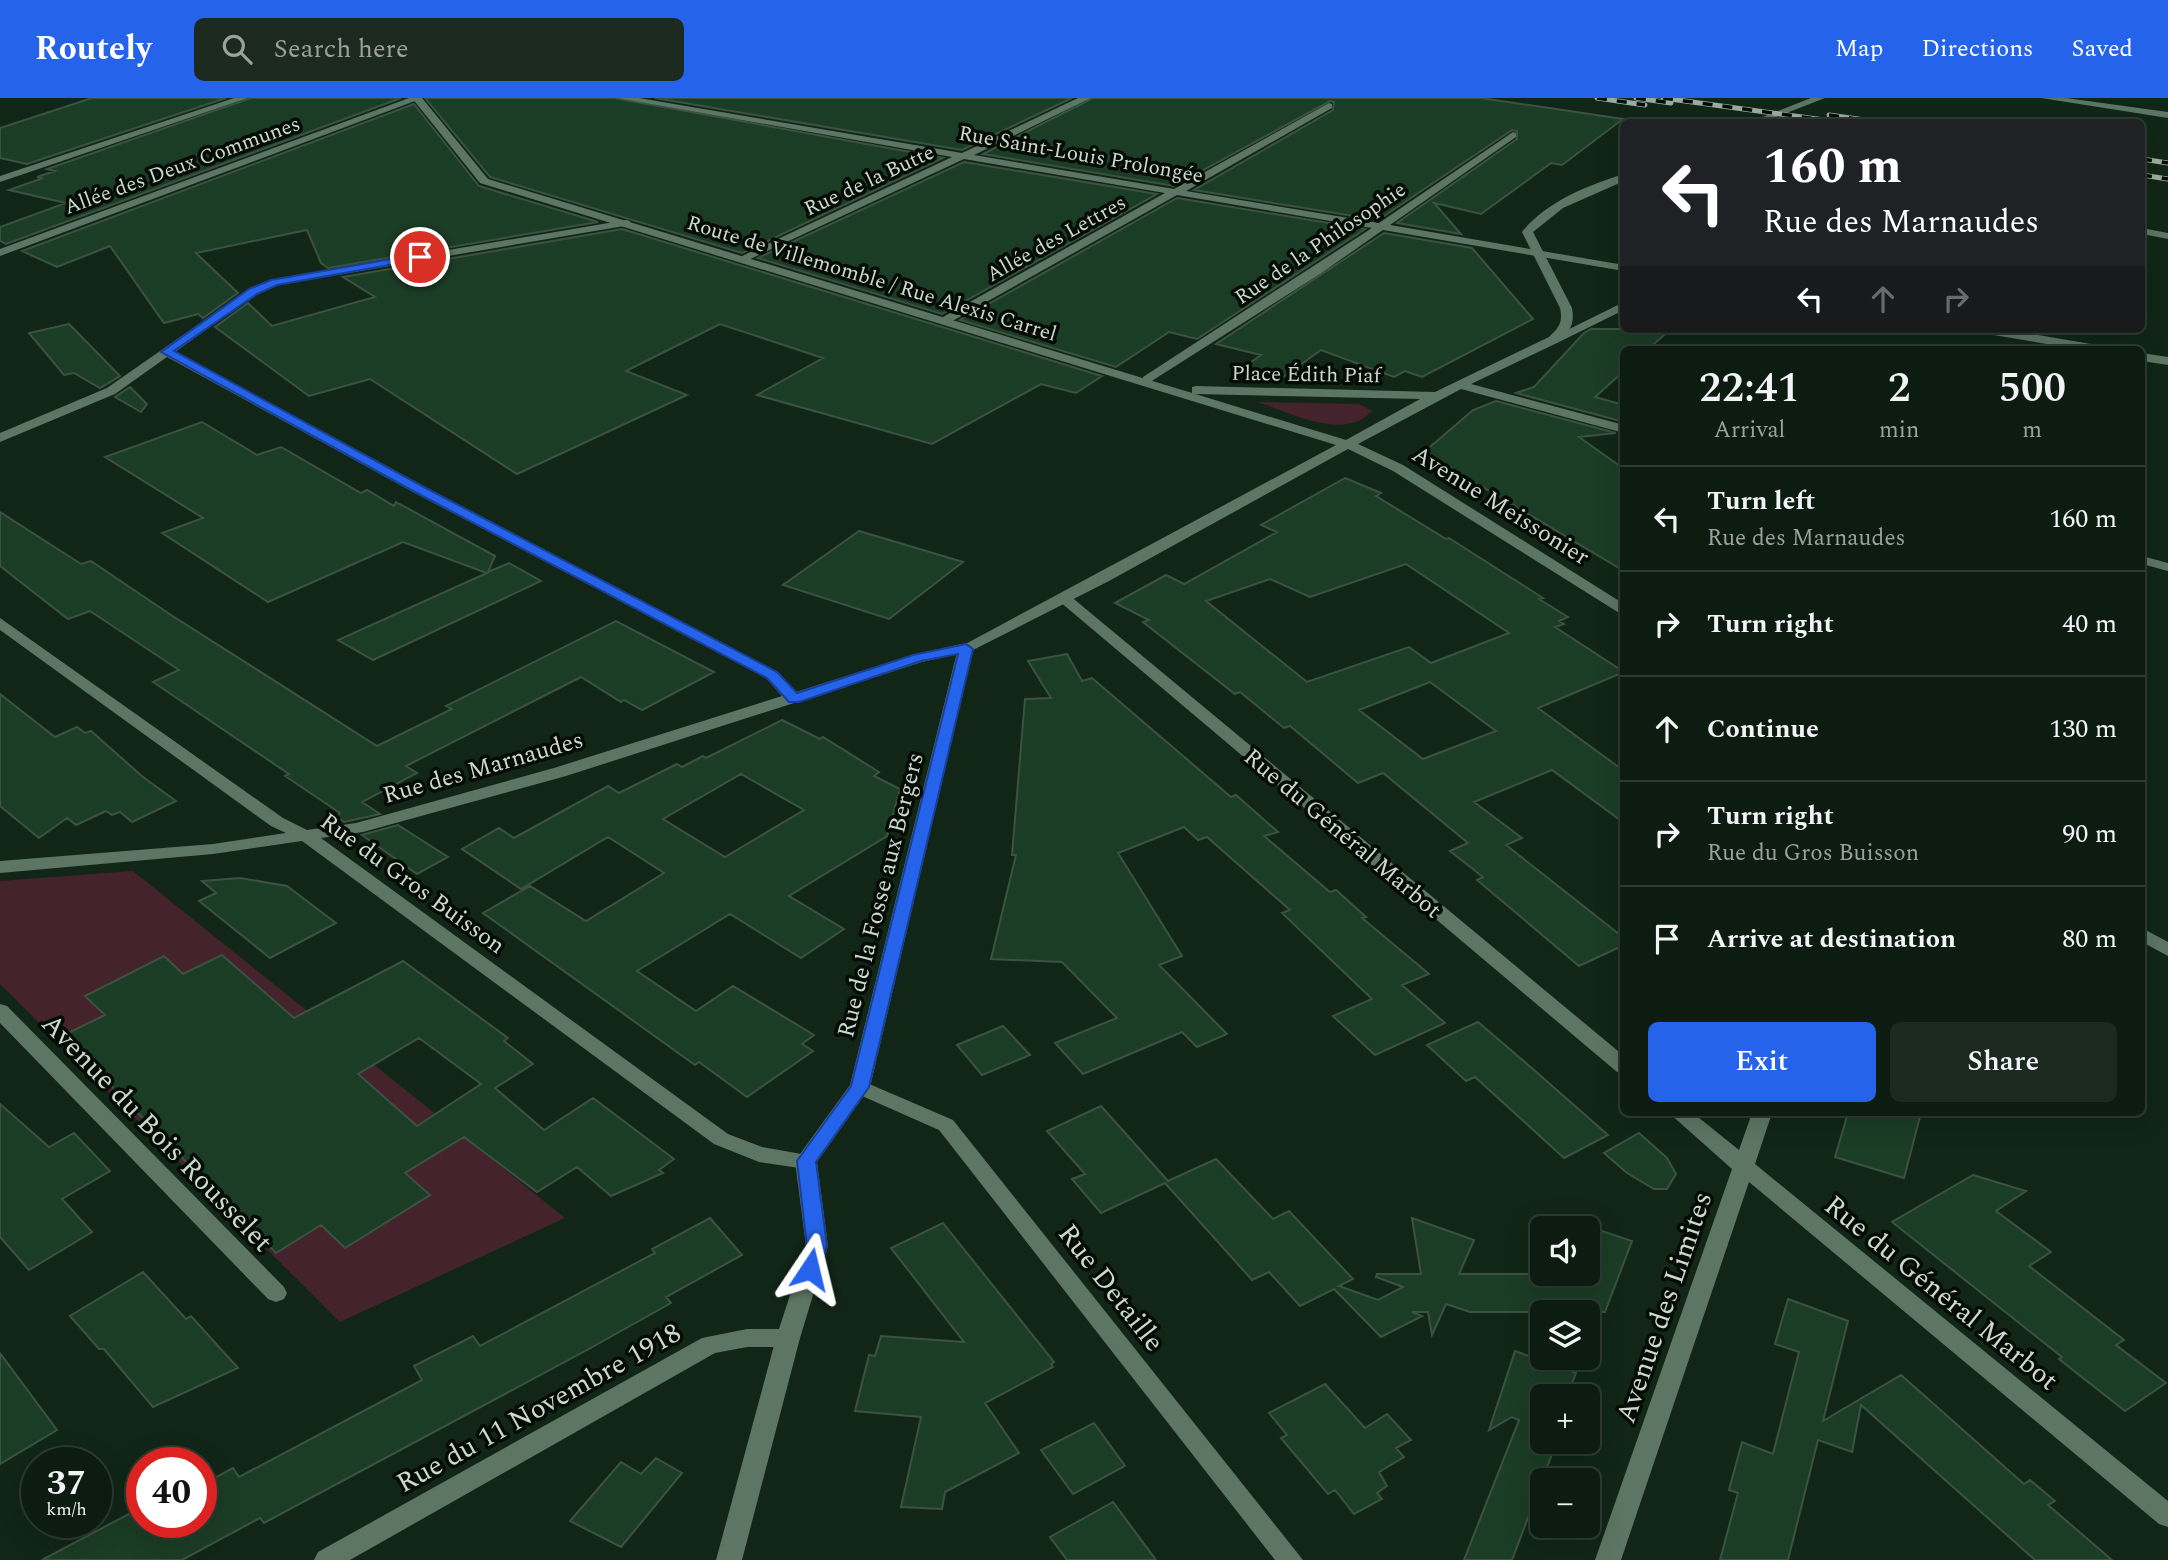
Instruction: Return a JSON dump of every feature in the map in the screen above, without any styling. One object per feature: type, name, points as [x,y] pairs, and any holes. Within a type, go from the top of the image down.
[{"type":"street","points":[[0,179],[243,98]]},
{"type":"street","name":"Route de Villemomble / Rue Alexis Carrel","points":[[417,98],[484,181],[1147,380],[1350,445]]},
{"type":"street","name":"Allée des Deux Communes","points":[[0,253],[417,98]]},
{"type":"street","name":"Rue Saint-Louis Prolongée","points":[[622,98],[969,154],[1620,267]]},
{"type":"street","name":"Rue de la Butte","points":[[744,259],[1086,98]]},
{"type":"street","points":[[1762,119],[1820,98]]},
{"type":"street","points":[[2046,98],[2168,115]]},
{"type":"street","name":"Allée des Lettres","points":[[947,320],[1329,106]]},
{"type":"street","name":"Rue de la Philosophie","points":[[1147,380],[1316,272],[1513,135]]},
{"type":"street","points":[[1553,340],[1566,328],[1569,319],[1566,306],[1533,253],[1527,232],[1539,217],[1554,207],[1620,179]]},
{"type":"street","points":[[0,438],[111,391],[253,291],[275,282],[626,223]]},
{"type":"street","points":[[2145,232],[2168,236]]},
{"type":"street","points":[[966,649],[1437,396],[1620,307]]},
{"type":"street","points":[[2026,333],[2085,346]]},
{"type":"street","points":[[166,352],[772,675],[794,699]]},
{"type":"street","points":[[2145,357],[2168,361]]},
{"type":"street","points":[[1459,385],[1620,428]]},
{"type":"street","name":"Place Édith Piaf","points":[[1174,390],[1437,396]]},
{"type":"street","name":"Avenue Meissonier","points":[[1350,445],[1398,468],[1620,608]]},
{"type":"street","points":[[2145,561],[2168,567]]},
{"type":"street","name":"Rue du Général Marbot","points":[[1064,598],[1620,1064]]},
{"type":"street","name":"Rue du Gros Buisson","points":[[0,623],[276,822],[308,837],[720,1139],[759,1154],[806,1161]]},
{"type":"street","name":"Rue des Marnaudes","points":[[0,867],[213,849],[357,828],[560,772],[918,658],[966,649]]},
{"type":"street","name":"Rue de la Fosse aux Bergers","points":[[806,1161],[860,1087],[966,649]]},
{"type":"street","points":[[2145,936],[2168,950]]},
{"type":"street","name":"Avenue du Bois Rousselet","points":[[0,1011],[276,1293]]},
{"type":"street","name":"Rue Detaille","points":[[860,1087],[946,1125],[1290,1560]]},
{"type":"street","name":"Rue du Général Marbot","points":[[1683,1116],[2168,1516]]},
{"type":"street","name":"Avenue des Limites","points":[[1608,1560],[1761,1116]]},
{"type":"street","points":[[729,1560],[788,1338],[817,1246],[806,1161]]},
{"type":"street","name":"Rue du 11 Novembre 1918","points":[[327,1560],[710,1345],[747,1338],[788,1338]]},
{"type":"shaded area","points":[[1257,402],[1359,404],[1372,411],[1360,420],[1347,424],[1332,424],[1316,422]]},
{"type":"shaded area","points":[[133,871],[565,1218],[340,1322],[0,984],[0,881]]},
{"type":"building","points":[[92,98],[226,98],[27,164],[0,158],[0,128]]},
{"type":"building","points":[[251,98],[401,98],[6,244],[0,241],[0,227],[66,203],[9,190],[55,171],[47,169]]},
{"type":"building","points":[[425,98],[614,98],[943,158],[742,253],[490,177]]},
{"type":"building","points":[[655,98],[1072,98],[962,150]]},
{"type":"building","points":[[1093,98],[1481,98],[1623,119],[1562,165],[1551,163],[1481,214],[1434,203],[1461,234],[1397,223],[1517,139],[1517,131],[1512,130],[1378,220],[1194,190],[1333,110],[1334,102],[1330,101],[1174,186],[983,154]]},
{"type":"building","points":[[414,104],[479,186],[598,222],[328,268],[321,263],[307,230],[196,253],[238,293],[203,318],[198,314],[164,323],[110,246],[57,267],[22,251]]},
{"type":"building","points":[[964,162],[1157,194],[942,314],[758,258]]},
{"type":"building","points":[[1177,198],[1365,229],[1197,339],[1169,332],[1116,367],[960,320]]},
{"type":"building","points":[[622,229],[1102,376],[1076,393],[1041,384],[932,444],[757,395],[823,358],[720,324],[626,371],[687,395],[517,474],[370,379],[309,396],[215,327],[248,303],[272,326],[375,297],[343,277]]},
{"type":"building","points":[[1384,233],[1472,248],[1533,319],[1422,377],[1405,371],[1394,377],[1321,350],[1279,380],[1240,370],[1261,355],[1216,344]]},
{"type":"building","points":[[69,324],[120,376],[100,388],[74,373],[64,375],[29,333]]},
{"type":"building","points":[[1591,329],[1620,329],[1620,333],[1666,333],[1652,346],[1620,346],[1620,375],[1595,397],[1620,404],[1620,421],[1516,393],[1534,387],[1584,333]]},
{"type":"building","points":[[130,387],[147,404],[141,412],[115,397]]},
{"type":"building","points":[[1496,401],[1616,433],[1579,437],[1620,466],[1620,569],[1424,452],[1473,410]]},
{"type":"building","points":[[202,422],[257,455],[281,447],[361,493],[367,490],[394,506],[396,502],[495,556],[488,572],[509,563],[541,581],[373,660],[338,640],[487,573],[403,542],[268,602],[162,533],[203,518],[105,457]]},
{"type":"building","points":[[1345,478],[1381,493],[1376,496],[1446,539],[1449,538],[1543,598],[1539,599],[1568,617],[1559,621],[1564,624],[1555,627],[1620,669],[1620,674],[1538,708],[1620,768],[1620,820],[1552,770],[1474,802],[1522,838],[1506,845],[1620,935],[1620,947],[1579,966],[1477,880],[1483,877],[1450,851],[1468,843],[1383,773],[1358,783],[1290,726],[1284,728],[1240,692],[1235,694],[1143,622],[1149,620],[1115,603],[1166,575],[1184,584],[1277,532],[1261,525]],"holes":[[[1406,564],[1509,633],[1431,663],[1409,647],[1307,682],[1206,601],[1270,579],[1310,597]],[[1430,682],[1496,731],[1423,759],[1359,710]]]},
{"type":"building","points":[[0,512],[81,564],[91,561],[377,746],[452,709],[446,706],[616,621],[714,672],[642,710],[624,700],[621,702],[581,677],[406,766],[417,773],[362,802],[380,814],[344,822],[337,817],[340,813],[285,776],[289,774],[153,682],[179,670],[90,611],[68,619],[0,566]]},
{"type":"building","points":[[859,531],[963,562],[889,619],[783,585]]},
{"type":"building","points":[[1067,654],[1082,681],[1092,678],[1231,797],[1236,795],[1278,832],[1264,836],[1330,892],[1336,890],[1366,917],[1362,918],[1429,974],[1402,985],[1445,1023],[1375,1055],[1333,1016],[1372,999],[1282,913],[1290,910],[1207,837],[1198,840],[1184,827],[1118,853],[1182,956],[1159,965],[1227,1034],[1197,1047],[1182,1032],[1083,1074],[1055,1043],[1117,1018],[1062,962],[991,959],[1016,855],[1012,855],[1025,699],[1051,698],[1028,661]]},
{"type":"building","points":[[0,694],[55,737],[77,727],[85,733],[91,731],[143,777],[176,801],[132,822],[120,812],[112,815],[106,811],[76,825],[67,818],[39,838],[0,806]]},
{"type":"building","points":[[782,720],[820,739],[823,737],[879,772],[874,776],[900,789],[887,836],[789,896],[844,929],[801,958],[730,914],[637,971],[696,1011],[733,986],[814,1035],[802,1044],[813,1051],[747,1097],[699,1062],[695,1065],[483,913],[530,886],[586,921],[664,873],[608,837],[521,889],[462,849],[499,828],[514,838],[608,786],[619,793],[677,764],[682,767],[703,756],[706,758]],"holes":[[[741,774],[804,810],[725,857],[663,819]]]},
{"type":"building","points":[[398,825],[448,857],[417,874],[362,835]]},
{"type":"building","points":[[240,878],[287,886],[336,923],[270,958],[199,901],[216,893],[202,881]]},
{"type":"building","points":[[222,955],[294,1018],[403,961],[508,1038],[504,1041],[533,1064],[495,1088],[544,1130],[593,1098],[674,1159],[659,1170],[663,1173],[611,1196],[577,1167],[537,1192],[464,1137],[405,1173],[430,1195],[345,1248],[321,1225],[276,1253],[62,1036],[105,1015],[85,996],[164,956],[183,974]],"holes":[[[419,1038],[481,1084],[417,1126],[358,1074]]]},
{"type":"building","points":[[1478,1022],[1608,1135],[1564,1158],[1475,1077],[1466,1081],[1427,1045]]},
{"type":"building","points":[[1003,1026],[1030,1055],[982,1075],[957,1045]]},
{"type":"building","points":[[0,1104],[49,1147],[74,1133],[110,1171],[62,1199],[92,1232],[29,1270],[0,1237]]},
{"type":"building","points":[[1101,1106],[1168,1181],[1216,1159],[1273,1219],[1289,1211],[1353,1279],[1339,1286],[1378,1300],[1403,1287],[1376,1277],[1377,1274],[1421,1274],[1412,1218],[1474,1240],[1459,1274],[1530,1274],[1530,1286],[1600,1286],[1600,1230],[1632,1241],[1605,1312],[1600,1312],[1600,1300],[1530,1300],[1530,1312],[1470,1312],[1446,1304],[1432,1335],[1428,1312],[1412,1312],[1422,1316],[1381,1337],[1334,1289],[1300,1306],[1269,1272],[1252,1280],[1165,1183],[1101,1213],[1072,1179],[1085,1174],[1047,1131]]},
{"type":"building","points":[[1847,1116],[1920,1116],[1904,1178],[1835,1157]]},
{"type":"building","points":[[1639,1133],[1667,1158],[1676,1174],[1667,1189],[1654,1189],[1627,1173],[1604,1153]]},
{"type":"building","points":[[1973,1175],[2026,1191],[1996,1211],[2051,1252],[2029,1266],[2124,1340],[2116,1345],[2166,1383],[2125,1411],[2059,1359],[2062,1357],[1892,1222]]},
{"type":"building","points":[[710,1218],[742,1255],[666,1297],[671,1303],[587,1350],[264,1523],[260,1518],[182,1560],[42,1560],[84,1538],[112,1538],[112,1523],[126,1515],[126,1538],[217,1538],[217,1476],[233,1468],[239,1477],[422,1380],[414,1366],[473,1336],[480,1346],[655,1253],[652,1249]]},
{"type":"building","points":[[943,1223],[1054,1362],[1051,1364],[1053,1367],[985,1403],[1019,1453],[945,1492],[942,1509],[901,1507],[921,1417],[855,1411],[869,1355],[875,1356],[881,1336],[964,1342],[891,1248]]},
{"type":"building","points":[[143,1272],[186,1319],[191,1316],[238,1368],[153,1407],[104,1349],[99,1349],[70,1316]]},
{"type":"building","points":[[1788,1299],[1848,1321],[1823,1421],[1901,1375],[2024,1484],[2030,1480],[2055,1501],[2048,1505],[2112,1560],[2035,1560],[1861,1405],[1852,1452],[1818,1440],[1788,1560],[1720,1560],[1738,1493],[1729,1490],[1742,1442],[1773,1454],[1799,1352],[1775,1344]]},
{"type":"building","points":[[1515,1351],[1530,1356],[1530,1370],[1568,1370],[1576,1373],[1572,1384],[1530,1384],[1530,1454],[1552,1454],[1547,1468],[1530,1468],[1530,1512],[1512,1560],[1464,1560],[1519,1420],[1512,1417],[1489,1430]]},
{"type":"building","points":[[0,1353],[57,1430],[28,1447],[21,1447],[21,1451],[0,1464]]},
{"type":"building","points":[[1325,1384],[1365,1428],[1387,1414],[1411,1440],[1396,1448],[1404,1457],[1379,1472],[1387,1486],[1377,1493],[1382,1499],[1354,1514],[1335,1490],[1328,1494],[1281,1438],[1287,1435],[1269,1413]]},
{"type":"building","points":[[1094,1423],[1125,1466],[1073,1494],[1041,1450]]},
{"type":"building","points":[[656,1458],[682,1473],[621,1547],[570,1521],[621,1462],[641,1474]]},
{"type":"building","points":[[1113,1502],[1156,1560],[1067,1560],[1050,1537]]},
{"type":"railway","points":[[1597,98],[1645,105]]},
{"type":"railway","points":[[1636,98],[1671,103]]},
{"type":"railway","points":[[1663,98],[1817,119]]},
{"type":"railway","points":[[1829,115],[1858,119]]},
{"type":"railway","points":[[2145,159],[2168,163]]},
{"type":"railway","points":[[2145,175],[2168,179]]},
{"type":"route","points":[[420,257],[275,282],[253,291],[166,352],[418,489],[772,675],[794,699],[918,658],[966,649],[860,1087],[806,1161],[817,1246],[810,1269]]}]
